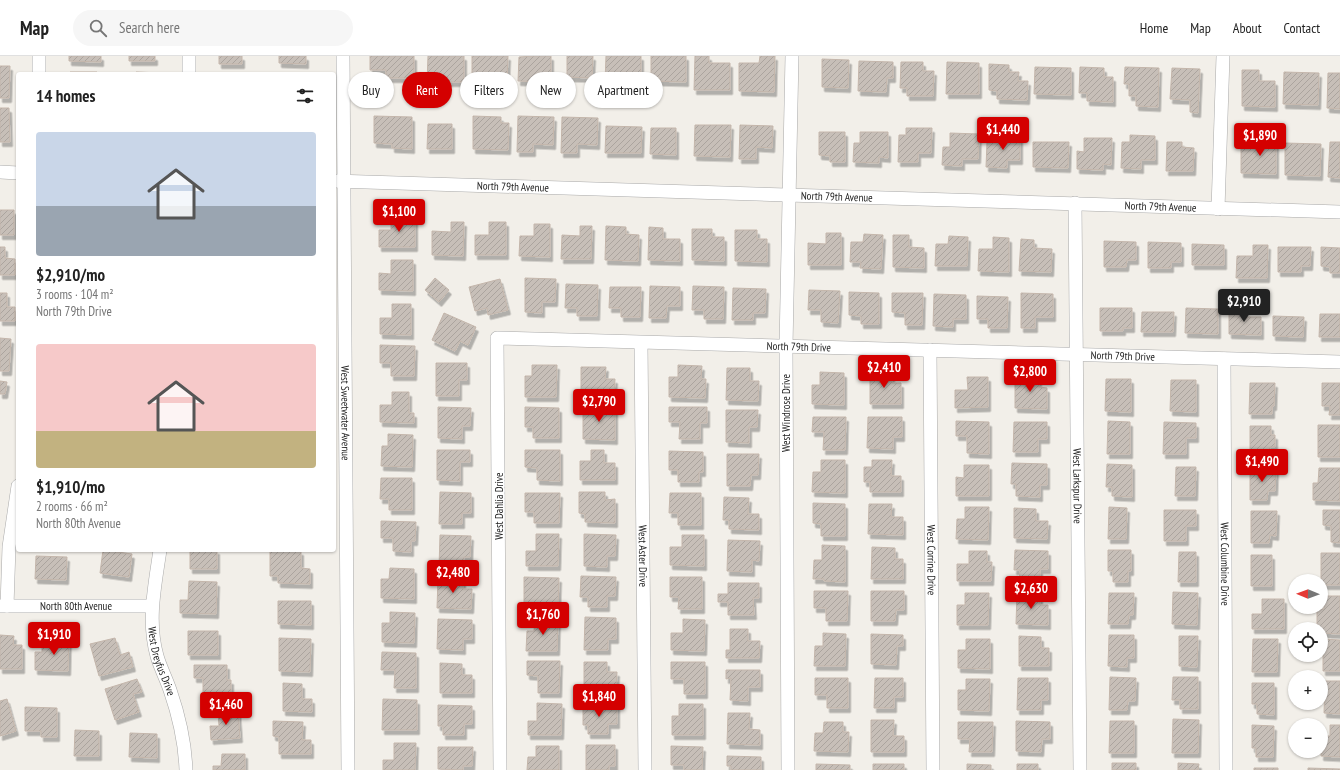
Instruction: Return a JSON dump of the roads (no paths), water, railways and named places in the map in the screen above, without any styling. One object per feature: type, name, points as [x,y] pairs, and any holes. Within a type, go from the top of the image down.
[{"type":"street","points":[[39,56],[39,72]]},
{"type":"street","points":[[189,56],[189,72]]},
{"type":"street","name":"West Sweetwater Avenue","points":[[343,56],[339,181],[348,770]]},
{"type":"street","name":"West Windrose Drive","points":[[788,770],[786,346],[792,56]]},
{"type":"street","points":[[1218,209],[1223,56]]},
{"type":"street","points":[[0,172],[16,173]]},
{"type":"street","name":"North 79th Avenue","points":[[339,181],[1340,212]]},
{"type":"street","name":"West Larkspur Drive","points":[[1075,203],[1080,770]]},
{"type":"street","name":"North 79th Drive","points":[[497,338],[1340,362]]},
{"type":"street","name":"West Dahlia Drive","points":[[497,338],[500,770]]},
{"type":"street","name":"West Aster Drive","points":[[641,343],[645,770]]},
{"type":"street","name":"West Corrine Drive","points":[[930,350],[933,770]]},
{"type":"street","name":"West Columbine Drive","points":[[1224,359],[1226,770]]},
{"type":"street","points":[[3,606],[16,500]]},
{"type":"street","name":"West Dreyfus Drive","points":[[160,552],[152,606],[152,630],[157,656],[182,727],[186,751],[186,770]]},
{"type":"street","name":"North 80th Avenue","points":[[3,606],[152,606]]}]
